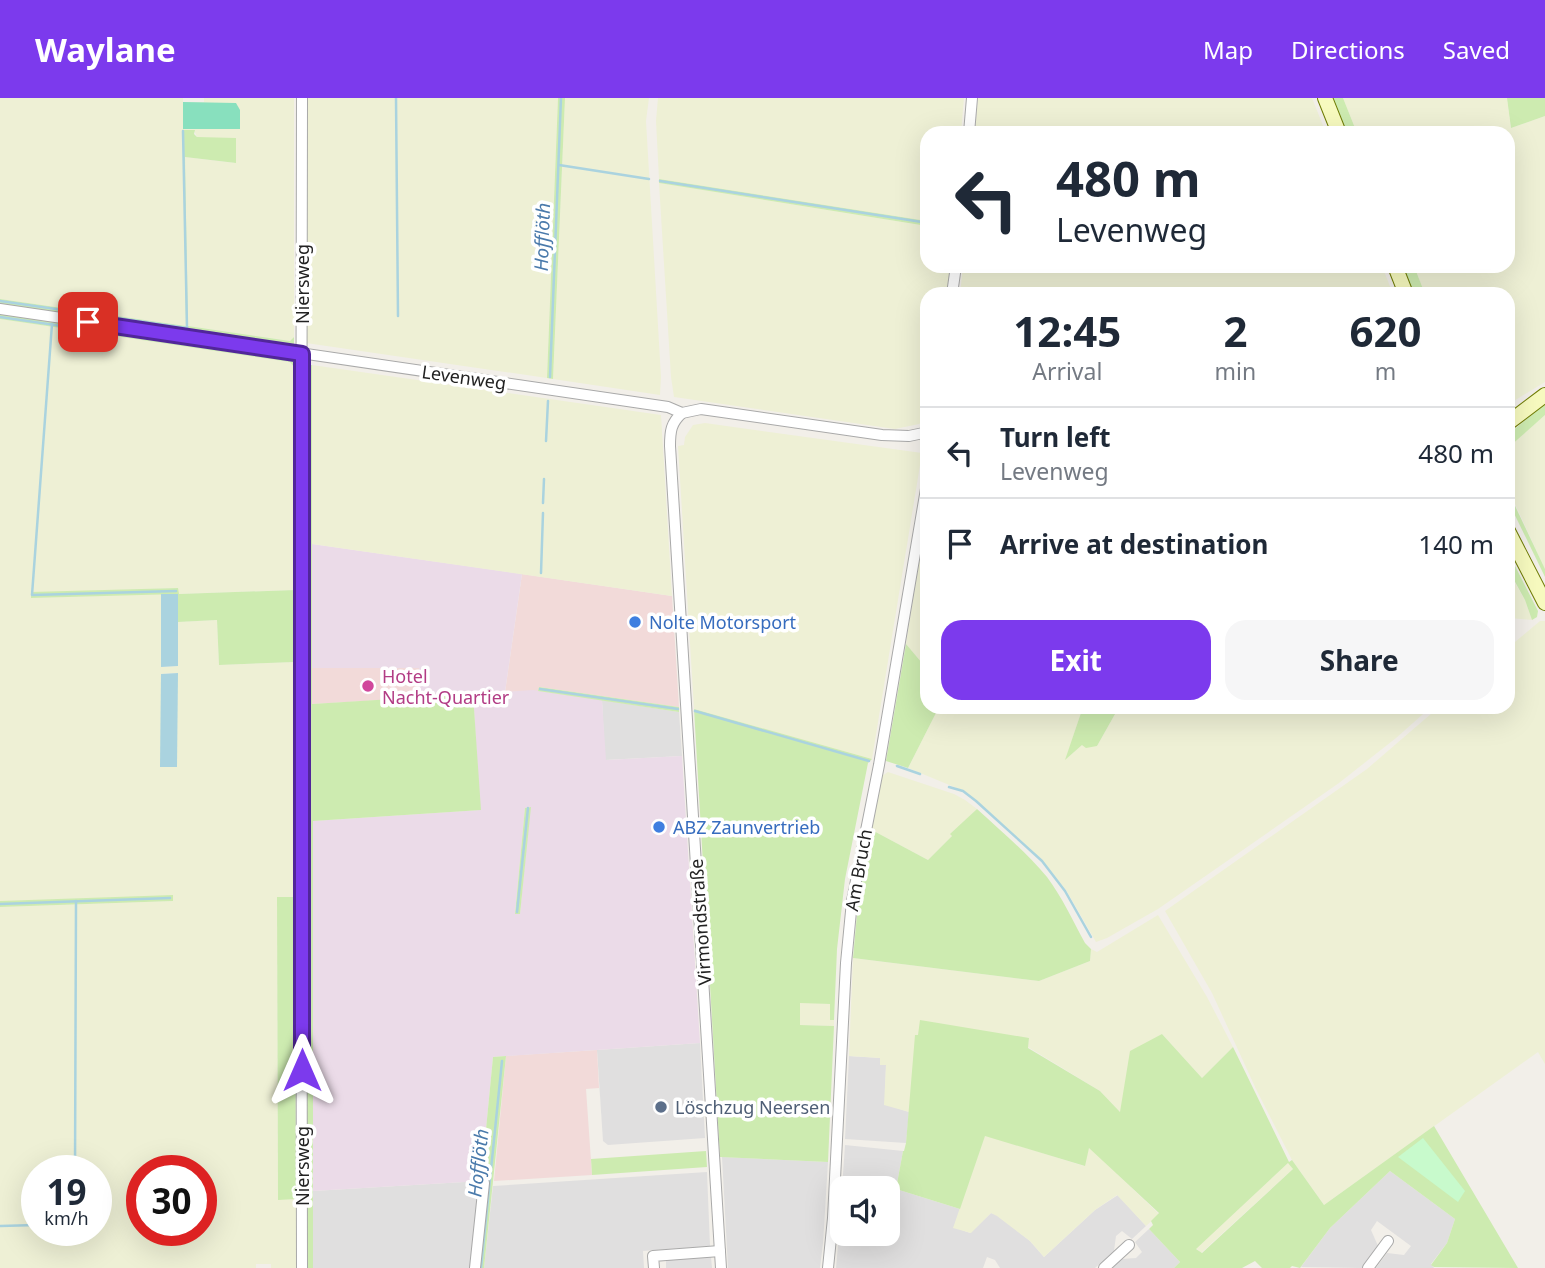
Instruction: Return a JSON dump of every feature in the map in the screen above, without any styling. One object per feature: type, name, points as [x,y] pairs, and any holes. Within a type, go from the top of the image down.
[{"type":"main road","points":[[1325,98],[1336,126]]},
{"type":"main road","points":[[1515,418],[1545,395]]},
{"type":"main road","points":[[1515,545],[1545,603]]},
{"type":"street","name":"Niersweg","points":[[302,98],[302,1268]]},
{"type":"street","points":[[970,126],[972,98]]},
{"type":"street","name":"Levenweg","points":[[0,309],[643,403],[668,407],[682,413],[701,409],[882,435],[920,434]]},
{"type":"street","name":"Virmondstraße","points":[[682,413],[670,429],[670,446],[722,1268]]},
{"type":"street","name":"Am Bruch","points":[[828,1268],[852,901],[879,765],[920,524]]},
{"type":"street","points":[[475,1268],[484,1183]]},
{"type":"street","points":[[1368,1268],[1388,1241]]},
{"type":"street","points":[[1104,1268],[1129,1245]]},
{"type":"street","points":[[654,1268],[653,1256],[720,1251]]},
{"type":"shaded area","points":[[312,544],[522,574],[505,692],[533,690],[602,700],[606,760],[682,756],[700,1043],[493,1057],[481,1181],[313,1191],[313,821],[480,810],[473,694],[419,698],[419,668],[312,668]],"holes":[[[530,807],[520,914],[515,913],[525,808]]]},
{"type":"shaded area","points":[[522,574],[672,596],[679,707],[539,687],[538,691],[505,692]]},
{"type":"shaded area","points":[[312,668],[419,668],[419,698],[312,704]]},
{"type":"shaded area","points":[[602,700],[679,712],[682,756],[605,760]]},
{"type":"shaded area","points":[[700,1043],[705,1138],[608,1145],[603,1141],[597,1050]]},
{"type":"shaded area","points":[[597,1050],[599,1088],[586,1089],[592,1175],[494,1181],[506,1056]]},
{"type":"shaded area","points":[[849,1056],[881,1058],[886,1065],[885,1104],[909,1112],[906,1143],[845,1139]]},
{"type":"shaded area","points":[[845,1145],[903,1151],[898,1176],[843,1176]]},
{"type":"shaded area","points":[[722,1157],[828,1162],[820,1268],[728,1268]]},
{"type":"shaded area","points":[[1390,1171],[1455,1219],[1447,1243],[1431,1264],[1434,1268],[1376,1268],[1387,1253],[1404,1255],[1411,1246],[1377,1221],[1371,1230],[1378,1246],[1362,1268],[1301,1267],[1330,1228]]},
{"type":"shaded area","points":[[707,1172],[710,1246],[643,1251],[644,1268],[484,1268],[493,1186]]},
{"type":"shaded area","points":[[481,1181],[472,1268],[313,1268],[313,1191]]},
{"type":"shaded area","points":[[900,1190],[960,1209],[954,1227],[970,1233],[991,1213],[997,1215],[1030,1241],[1044,1257],[1095,1210],[1118,1195],[1146,1226],[1132,1239],[1122,1231],[1116,1236],[1114,1251],[1095,1268],[1000,1268],[995,1260],[987,1257],[983,1268],[836,1268],[838,1246],[900,1246]]},
{"type":"shaded area","points":[[1149,1229],[1180,1262],[1174,1268],[1112,1268],[1121,1259],[1136,1258],[1142,1252],[1135,1242]]},
{"type":"shaded area","points":[[711,1257],[712,1268],[666,1268],[666,1260]]},
{"type":"green space","points":[[0,98],[183,98],[183,102],[204,102],[204,98],[294,98],[294,337],[290,341],[188,326],[185,157],[235,163],[197,137],[194,130],[183,131],[187,326],[0,299]]},
{"type":"green space","points":[[306,98],[558,98],[547,378],[306,343]]},
{"type":"green space","points":[[558,98],[565,98],[553,379],[547,378]]},
{"type":"green space","points":[[565,98],[649,98],[646,121],[660,395],[553,379]]},
{"type":"green space","points":[[658,98],[964,98],[962,126],[920,126],[920,220],[659,179],[656,121]]},
{"type":"green space","points":[[978,98],[1312,98],[1323,126],[976,126]]},
{"type":"green space","points":[[1331,98],[1343,98],[1354,126],[1343,126]]},
{"type":"green space","points":[[1343,98],[1507,98],[1511,126],[1354,126]]},
{"type":"green space","points":[[1507,98],[1545,98],[1545,116],[1511,126]]},
{"type":"green space","points":[[183,102],[236,103],[240,110],[240,129],[183,129]]},
{"type":"green space","points":[[1545,116],[1545,382],[1515,400],[1515,287],[1422,287],[1417,273],[1515,273],[1515,127]]},
{"type":"green space","points":[[183,130],[195,130],[197,137],[236,138],[236,163],[185,157],[188,326],[290,341],[294,337],[294,350],[0,307],[0,299],[186,326]]},
{"type":"green space","points":[[659,179],[920,220],[920,225],[659,183]]},
{"type":"green space","points":[[659,183],[920,225],[920,273],[950,273],[948,287],[920,287],[919,424],[895,429],[674,397]]},
{"type":"green space","points":[[962,273],[1385,273],[1390,287],[961,287]]},
{"type":"green space","points":[[1404,273],[1417,273],[1422,287],[1410,287]]},
{"type":"green space","points":[[0,312],[294,355],[294,367],[290,362],[0,319]]},
{"type":"green space","points":[[0,319],[290,362],[294,367],[295,590],[178,594],[178,588],[31,593],[32,598],[161,594],[161,667],[178,666],[178,622],[217,620],[219,665],[295,662],[295,897],[277,898],[278,1199],[296,1199],[296,1268],[271,1268],[271,1264],[256,1264],[256,1268],[0,1268],[0,907],[173,901],[173,896],[0,901]],"holes":[[[177,673],[177,767],[161,767],[161,674]]]},
{"type":"green space","points":[[312,365],[661,415],[672,596],[312,544]]},
{"type":"green space","points":[[312,365],[312,704],[473,694],[481,810],[313,821],[313,1268],[307,1268],[306,366]]},
{"type":"green space","points":[[1545,403],[1545,415],[1515,442],[1515,429]]},
{"type":"green space","points":[[1545,415],[1545,569],[1515,504],[1515,441]]},
{"type":"green space","points":[[705,423],[920,453],[872,759],[694,709],[678,446],[684,445],[685,437],[693,425]]},
{"type":"green space","points":[[1515,506],[1545,569],[1545,577],[1515,515]]},
{"type":"green space","points":[[920,557],[920,661],[906,644]]},
{"type":"green space","points":[[1515,566],[1538,611],[1537,617],[1532,620],[1515,582]]},
{"type":"green space","points":[[1515,583],[1525,600],[1532,620],[1515,619]]},
{"type":"green space","points":[[178,588],[179,594],[295,590],[295,662],[219,665],[217,620],[178,622],[178,594],[31,598],[31,592]]},
{"type":"green space","points":[[1540,621],[1545,621],[1545,1064],[1538,1052],[1324,1205],[1292,1160],[1212,993],[1165,911],[1367,769],[1431,714],[1515,714],[1515,642]]},
{"type":"green space","points":[[906,644],[920,661],[920,714],[935,714],[908,768],[886,761]]},
{"type":"green space","points":[[539,687],[679,707],[679,712],[538,691]]},
{"type":"green space","points":[[694,709],[872,759],[868,763],[845,879],[837,949],[834,1020],[830,1020],[830,1004],[800,1003],[800,1025],[834,1026],[828,1162],[720,1157]]},
{"type":"green space","points":[[935,714],[1081,714],[1066,759],[1082,745],[1097,746],[1115,714],[1423,714],[1339,783],[1158,909],[1096,942],[1066,890],[1042,860],[964,791],[908,768]]},
{"type":"green space","points":[[1081,714],[1115,714],[1097,746],[1086,748],[1082,745],[1065,760]]},
{"type":"green space","points":[[888,772],[954,794],[977,809],[928,860],[870,829],[882,776]]},
{"type":"green space","points":[[531,807],[520,914],[515,914],[525,808]]},
{"type":"green space","points":[[977,809],[1047,877],[1091,949],[1090,961],[1039,981],[853,958],[860,882],[870,829],[928,860],[952,836],[950,834]]},
{"type":"green space","points":[[173,895],[173,901],[0,907],[0,901]]},
{"type":"green space","points":[[277,897],[295,897],[296,1199],[278,1200]]},
{"type":"green space","points":[[1158,915],[1233,1047],[1202,1078],[1162,1034],[1120,1112],[1100,1091],[1028,1047],[1029,1039],[916,1035],[909,1112],[884,1105],[886,1065],[880,1065],[880,1058],[849,1056],[853,958],[1039,981],[1090,961],[1091,949],[1097,952]]},
{"type":"green space","points":[[800,1002],[831,1004],[830,1019],[834,1020],[834,1026],[800,1025]]},
{"type":"green space","points":[[920,1020],[1029,1038],[1028,1048],[1100,1091],[1120,1112],[1130,1051],[1162,1034],[1202,1078],[1233,1047],[1289,1162],[1292,1160],[1324,1205],[1434,1126],[1518,1268],[1431,1265],[1447,1243],[1455,1219],[1390,1171],[1330,1228],[1300,1268],[1262,1268],[1255,1261],[1242,1268],[1174,1268],[1180,1262],[1149,1229],[1153,1225],[1151,1221],[1159,1213],[1089,1148],[1085,1166],[985,1136],[960,1209],[900,1190],[898,1176],[906,1143],[915,1035],[918,1035]],"holes":[[[1288,1163],[1293,1169],[1202,1253],[1196,1249]]]},
{"type":"green space","points":[[506,1056],[484,1268],[479,1268],[481,1181],[493,1057]]},
{"type":"green space","points":[[985,1135],[1084,1166],[1089,1147],[1159,1214],[1146,1226],[1117,1195],[1095,1210],[1044,1257],[1030,1241],[991,1213],[971,1233],[953,1228]]},
{"type":"green space","points":[[1423,1138],[1465,1191],[1458,1202],[1398,1157]]},
{"type":"green space","points":[[706,1151],[707,1167],[592,1175],[591,1159]]},
{"type":"green space","points":[[1289,1162],[1293,1169],[1201,1253],[1196,1248]]},
{"type":"water","points":[[161,594],[178,594],[178,666],[161,667]]},
{"type":"water","points":[[178,673],[177,767],[160,767],[161,674]]},
{"type":"waterway","points":[[396,98],[398,316]]},
{"type":"waterway","name":"Hofflöth","points":[[550,377],[561,98]]},
{"type":"waterway","points":[[0,301],[187,328],[183,131]]},
{"type":"waterway","points":[[559,165],[649,179]]},
{"type":"waterway","points":[[660,181],[920,222]]},
{"type":"waterway","points":[[0,317],[124,335]]},
{"type":"waterway","points":[[52,324],[32,595],[176,591]]},
{"type":"waterway","name":"Hofflöth","points":[[546,441],[548,401]]},
{"type":"waterway","name":"Hofflöth","points":[[543,503],[544,479]]},
{"type":"waterway","name":"Hofflöth","points":[[541,573],[543,513]]},
{"type":"waterway","points":[[540,689],[678,709]]},
{"type":"waterway","points":[[695,711],[869,761]]},
{"type":"waterway","points":[[897,766],[920,774]]},
{"type":"waterway","points":[[949,787],[963,791],[976,801],[1042,861],[1065,891],[1091,937]]},
{"type":"waterway","name":"Hofflöth","points":[[517,912],[528,808]]},
{"type":"waterway","points":[[0,904],[170,898]]},
{"type":"waterway","points":[[75,1155],[76,901]]},
{"type":"waterway","name":"Hofflöth","points":[[481,1268],[502,1061]]},
{"type":"waterway","points":[[0,1226],[21,1225]]},
{"type":"place","name":"Nolte Motorsport","points":[[635,622]]},
{"type":"place","name":"Hotel Nacht-Quartier","points":[[368,686]]},
{"type":"place","name":"ABZ Zaunvertrieb","points":[[659,827]]},
{"type":"place","name":"Löschzug Neersen","points":[[661,1107]]},
{"type":"route","points":[[88,322],[302,354],[302,1070]]}]
